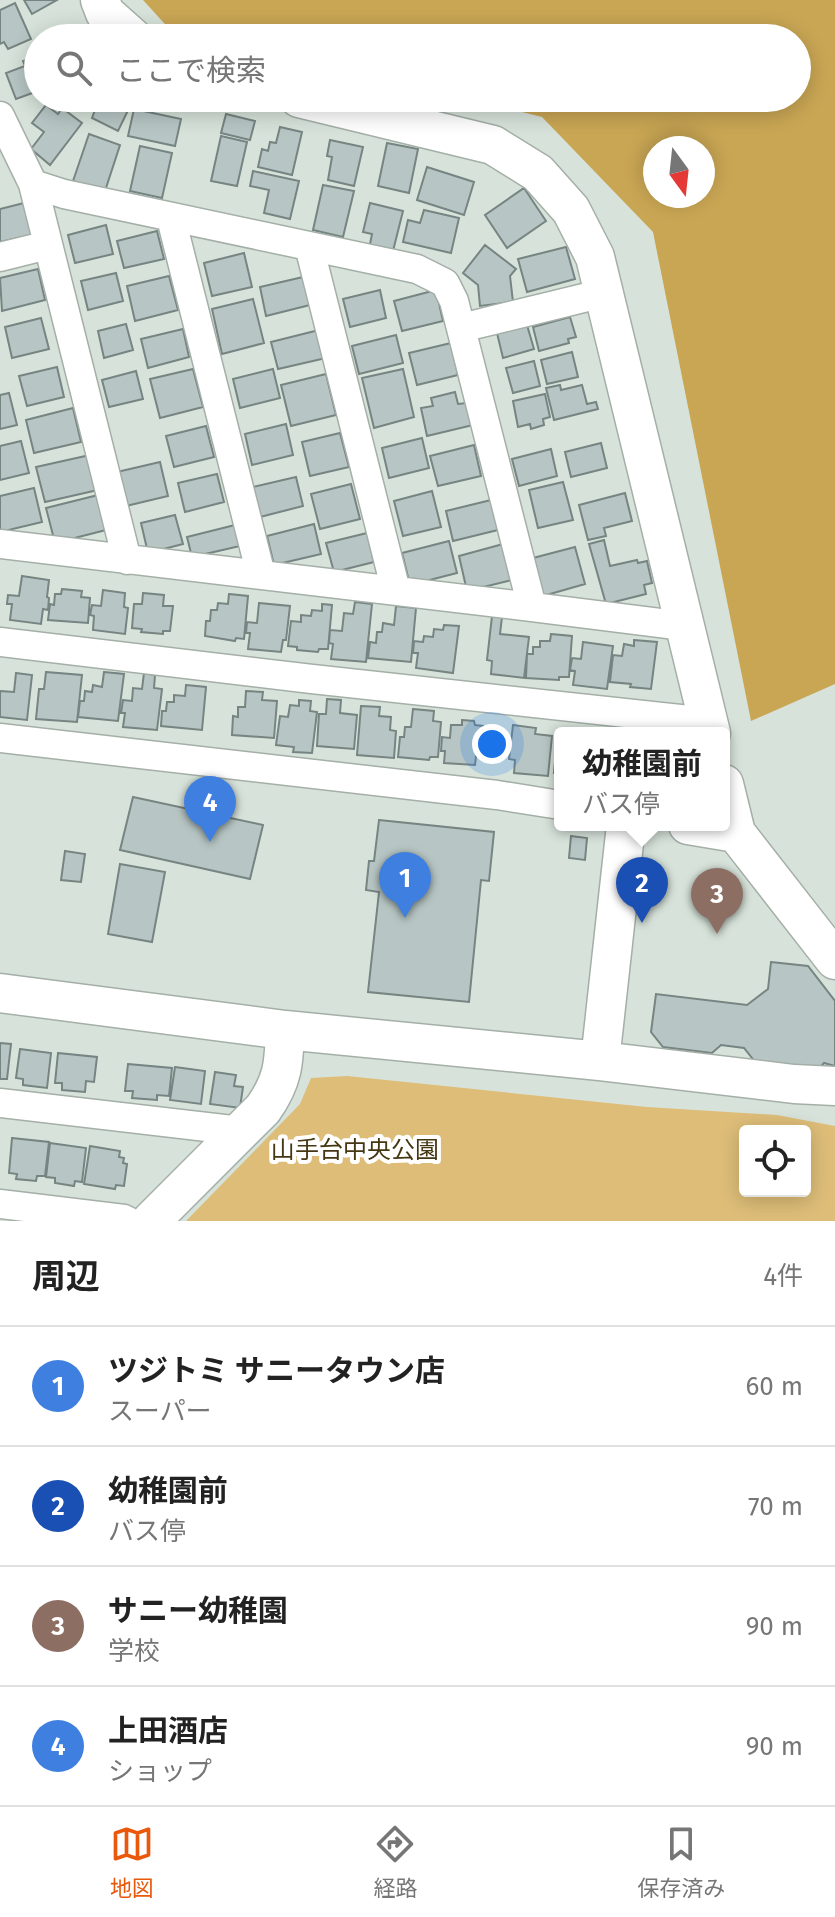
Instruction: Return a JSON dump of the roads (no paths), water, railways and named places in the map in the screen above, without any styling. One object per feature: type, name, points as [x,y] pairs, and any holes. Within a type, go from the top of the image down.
[{"type":"street","points":[[100,0],[105,13],[117,24]]},
{"type":"street","points":[[0,642],[710,727],[595,257],[571,210],[538,173],[493,145],[357,112]]},
{"type":"street","points":[[0,116],[33,184],[127,560]]},
{"type":"street","points":[[33,184],[171,218],[417,269],[445,283],[454,301],[532,607]]},
{"type":"street","points":[[171,218],[261,575]]},
{"type":"street","points":[[0,257],[48,245]]},
{"type":"street","points":[[309,246],[396,591]]},
{"type":"street","points":[[461,328],[604,293]]},
{"type":"street","points":[[0,544],[684,626]]},
{"type":"street","points":[[0,738],[554,804]]},
{"type":"street","points":[[730,808],[736,833],[835,960]]},
{"type":"street","points":[[600,1061],[625,831]]},
{"type":"street","points":[[724,831],[736,833]]},
{"type":"street","points":[[0,993],[285,1030],[835,1086]]},
{"type":"street","points":[[151,1221],[263,1109],[276,1090],[284,1056],[285,1030]]},
{"type":"street","points":[[794,1084],[835,1097]]},
{"type":"street","points":[[0,1103],[241,1131]]},
{"type":"street","points":[[0,1204],[128,1221]]},
{"type":"place","name":"上田酒店","points":[[210,842]]},
{"type":"place","name":"ツジトミ サニータウン店","points":[[405,918]]},
{"type":"place","name":"幼稚園前","points":[[642,923]]},
{"type":"place","name":"サニー幼稚園","points":[[717,934]]},
{"type":"park label","name":"山手台中央公園","points":[[355,1150]]}]
